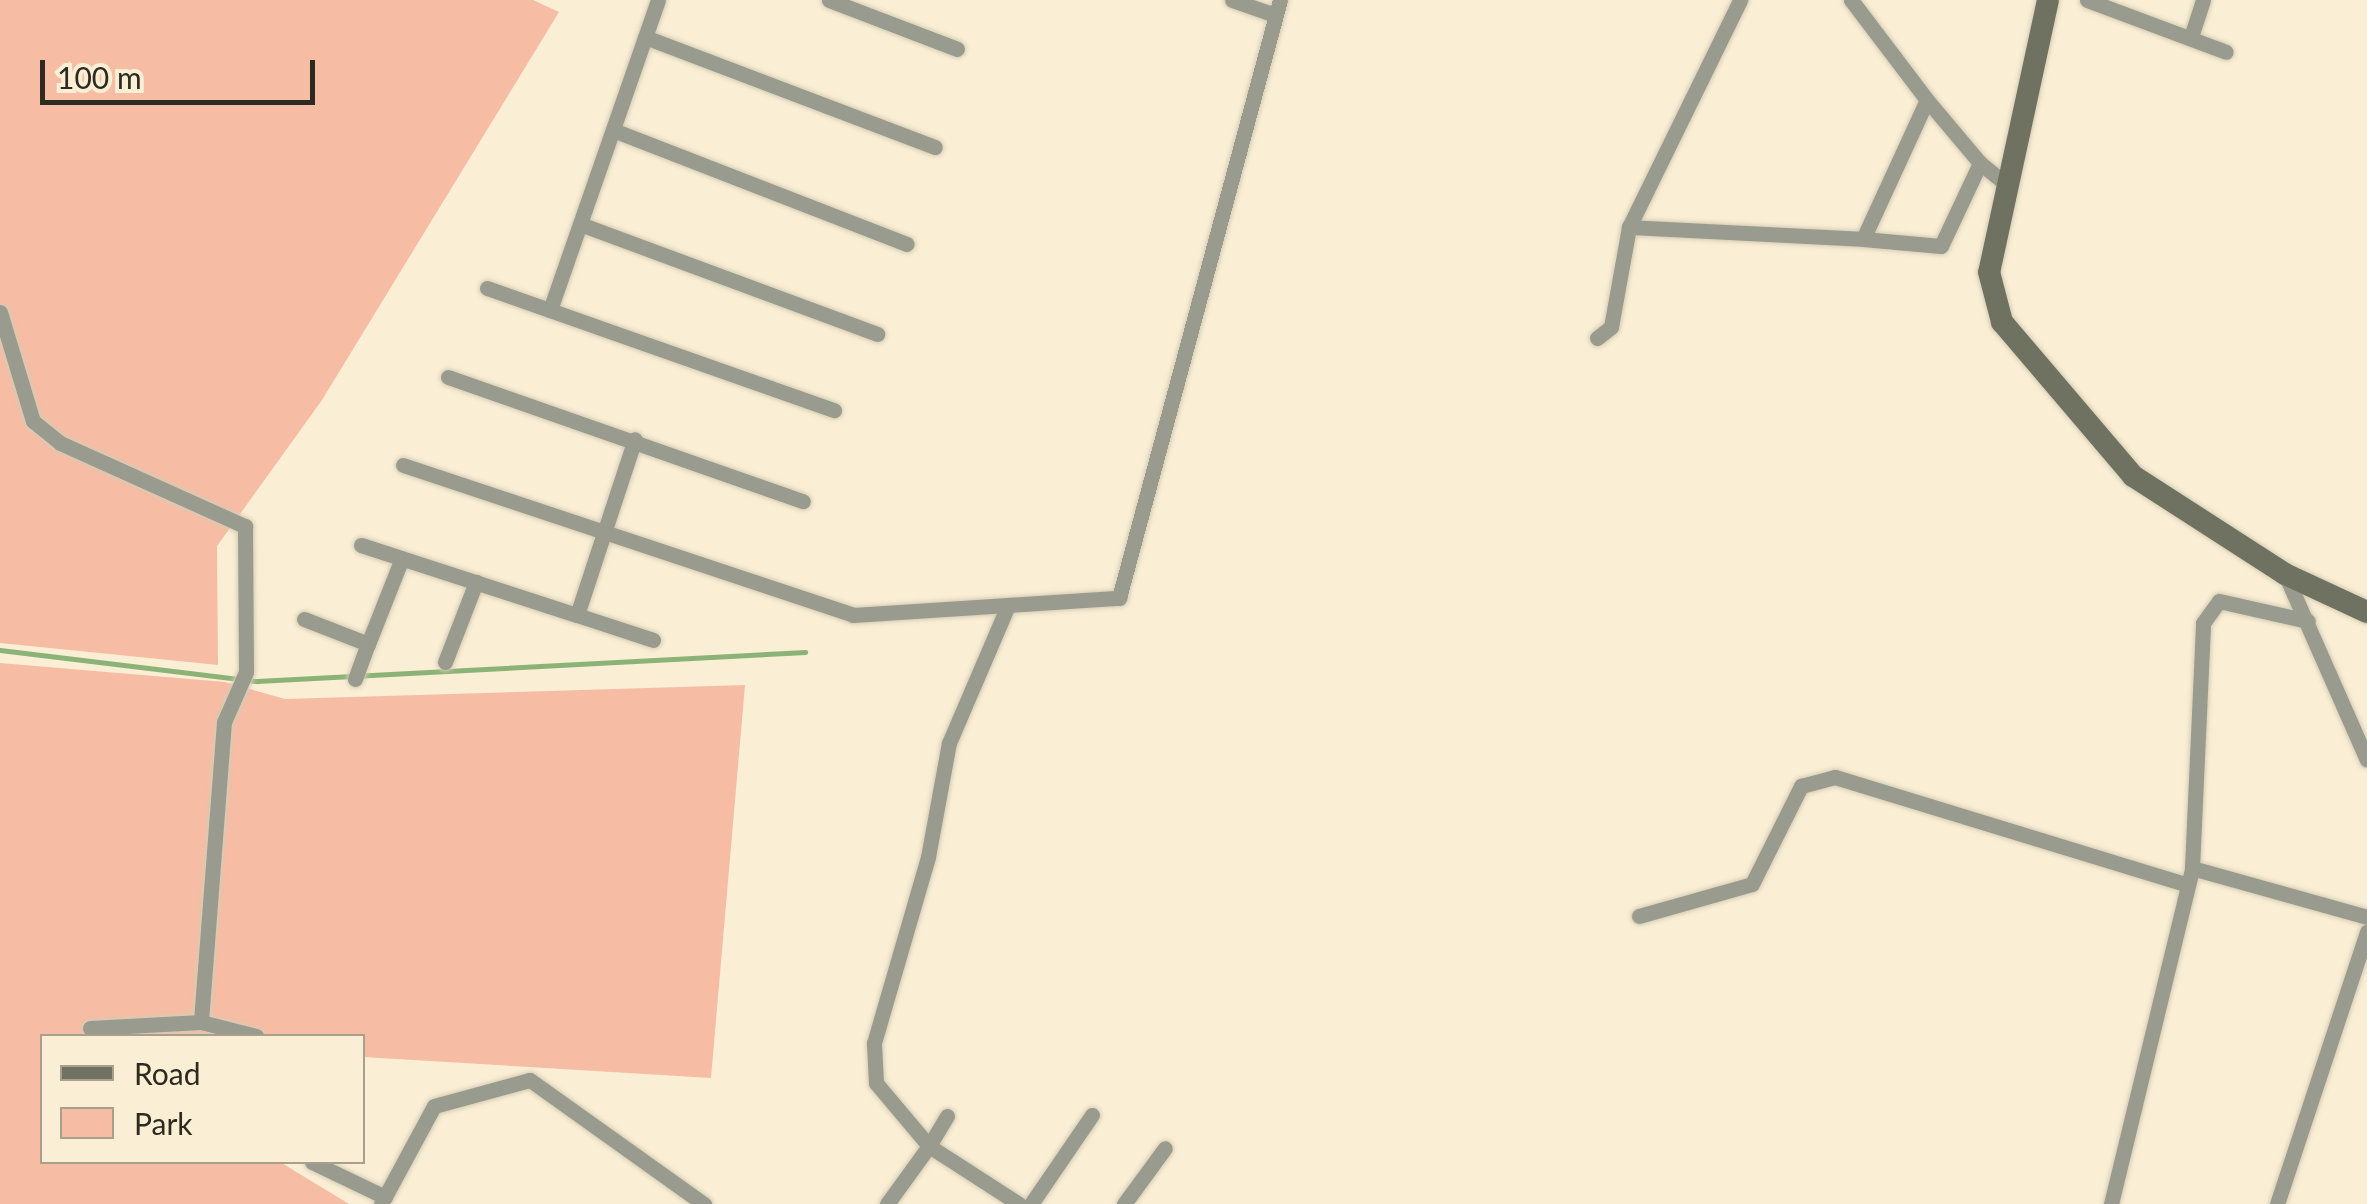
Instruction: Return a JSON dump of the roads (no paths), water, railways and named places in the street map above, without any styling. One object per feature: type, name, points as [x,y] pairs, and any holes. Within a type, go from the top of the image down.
[{"type":"street","points":[[550,310],[658,0]]},
{"type":"street","points":[[829,0],[957,49]]},
{"type":"street","points":[[403,465],[853,616],[1119,598],[1278,8],[1232,0]]},
{"type":"street","points":[[1597,338],[1611,327],[1629,227],[1740,0]]},
{"type":"street","points":[[1851,0],[1926,100],[1980,162],[2008,186]]},
{"type":"street","points":[[2048,0],[1990,285],[2023,354],[2123,468],[2285,574],[2367,612]]},
{"type":"street","points":[[2087,0],[2128,4],[2226,52]]},
{"type":"street","points":[[2191,37],[2203,0]]},
{"type":"street","points":[[646,37],[935,147]]},
{"type":"street","points":[[1863,240],[1926,100]]},
{"type":"street","points":[[613,130],[907,244]]},
{"type":"street","points":[[1629,227],[1941,246],[1980,162]]},
{"type":"street","points":[[580,224],[877,334]]},
{"type":"street","points":[[488,288],[834,410]]},
{"type":"street","points":[[0,312],[33,422],[60,443],[246,526],[246,672],[224,722],[201,1022]]},
{"type":"street","points":[[448,378],[634,439],[802,501]]},
{"type":"street","points":[[577,615],[634,439]]},
{"type":"street","points":[[361,544],[654,640]]},
{"type":"street","points":[[355,679],[402,558]]},
{"type":"street","points":[[2285,574],[2367,760]]},
{"type":"street","points":[[444,662],[476,582]]},
{"type":"street","points":[[2111,1204],[2192,868],[2203,623],[2219,601],[2308,622]]},
{"type":"street","points":[[1007,608],[949,743],[928,857],[874,1043],[876,1084],[929,1146],[1019,1204]]},
{"type":"street","points":[[304,619],[368,644]]},
{"type":"street","points":[[1639,916],[1752,884],[1801,786],[1835,777],[2188,885]]},
{"type":"street","points":[[2192,868],[2367,917]]},
{"type":"street","points":[[2278,1204],[2367,932]]},
{"type":"street","points":[[90,1028],[201,1022],[248,1034]]},
{"type":"street","points":[[316,1164],[383,1201],[434,1106],[530,1080],[704,1204]]},
{"type":"street","points":[[1031,1204],[1092,1115]]},
{"type":"street","points":[[887,1204],[947,1116]]},
{"type":"street","points":[[1124,1204],[1165,1148]]},
{"type":"waterway","points":[[0,650],[257,681],[805,652]]}]
